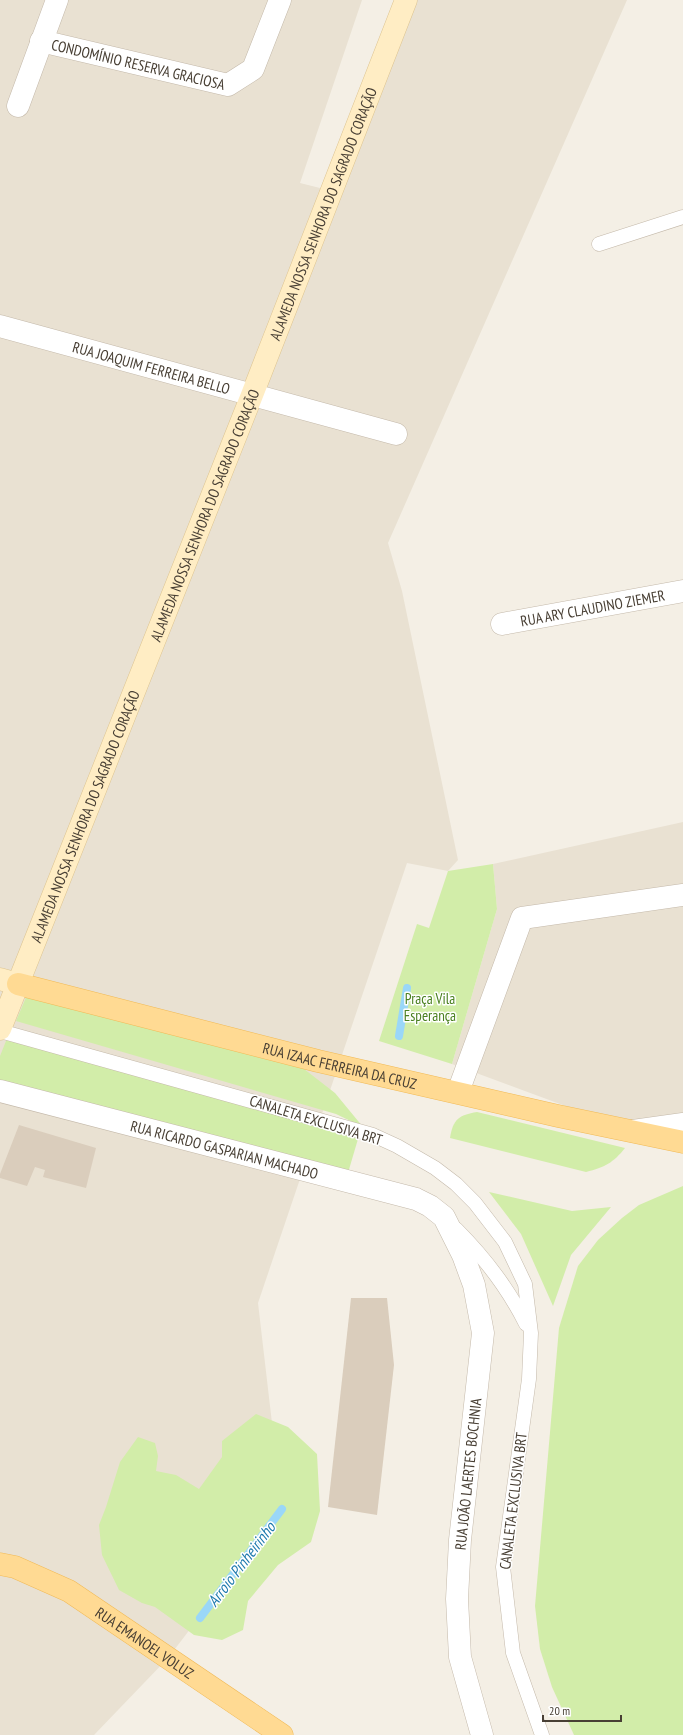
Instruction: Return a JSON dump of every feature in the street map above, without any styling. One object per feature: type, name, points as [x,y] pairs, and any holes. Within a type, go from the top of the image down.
[{"type":"main road","name":"ALAMEDA NOSSA SENHORA DO SAGRADO CORAÇÃO","points":[[0,1030],[9,982],[252,395],[406,0]]},
{"type":"main road","name":"RUA IZAAC FERREIRA DA CRUZ","points":[[9,982],[318,1061],[558,1116],[633,1131]]},
{"type":"main road","points":[[633,1131],[683,1142]]},
{"type":"main road","name":"RUA EMANOEL VOLUZ","points":[[0,1564],[15,1567],[69,1591],[282,1735]]},
{"type":"street","name":"CONDOMÍNIO RESERVA GRACIOSA","points":[[18,106],[57,0]]},
{"type":"street","name":"CONDOMÍNIO RESERVA GRACIOSA","points":[[41,41],[228,86],[253,69],[280,0]]},
{"type":"street","name":"RUA JOAQUIM FERREIRA BELLO","points":[[0,326],[396,434]]},
{"type":"street","name":"RUA ARY CLAUDINO ZIEMER","points":[[502,624],[683,591]]},
{"type":"street","points":[[458,1092],[522,918],[683,895]]},
{"type":"street","name":"RUA RICARDO GASPARIAN MACHADO","points":[[0,1091],[416,1199],[430,1206],[444,1217]]},
{"type":"street","name":"RUA IZAAC FERREIRA DA CRUZ","points":[[633,1131],[683,1124]]},
{"type":"street","name":"RUA JOÃO LAERTES BOCHNIA","points":[[444,1217],[463,1255],[474,1285],[483,1333],[460,1540],[457,1599],[460,1657],[482,1735]]},
{"type":"lane","points":[[599,244],[683,217]]},
{"type":"lane","name":"CANALETA EXCLUSIVA BRT","points":[[0,1030],[373,1135],[397,1146],[434,1168],[456,1184],[492,1223],[505,1242],[525,1284],[531,1333],[529,1379],[503,1567],[513,1653],[542,1735]]},
{"type":"lane","name":"CANALETA EXCLUSIVA BRT","points":[[444,1217],[483,1257],[501,1281],[518,1306],[531,1333]]},
{"type":"shaded area","points":[[0,0],[362,0],[300,183],[332,191],[406,0],[627,0],[388,543],[402,591],[458,860],[448,871],[407,863],[258,1303],[282,1509],[168,1658],[94,1735],[0,1735]]},
{"type":"shaded area","points":[[683,822],[683,1124],[633,1131],[452,1064],[497,909],[493,864]]},
{"type":"green space","name":"Praça Vila Esperança","points":[[493,864],[497,909],[452,1064],[379,1041],[417,924],[429,928],[448,871]]},
{"type":"green space","points":[[27,995],[299,1065],[335,1093],[363,1127],[336,1114],[16,1021]]},
{"type":"green space","points":[[8,1036],[358,1139],[345,1183],[0,1082],[0,1056]]},
{"type":"green space","points":[[477,1112],[625,1148],[608,1164],[586,1172],[450,1138],[453,1126],[458,1119]]},
{"type":"green space","points":[[683,1186],[683,1735],[574,1735],[552,1687],[540,1649],[535,1606],[559,1328],[578,1266],[598,1240],[639,1205]]},
{"type":"green space","points":[[489,1192],[572,1211],[611,1207],[571,1255],[553,1306],[521,1234]]},
{"type":"green space","points":[[256,1414],[288,1427],[317,1454],[320,1511],[311,1542],[278,1565],[248,1601],[243,1630],[222,1640],[194,1635],[155,1607],[142,1603],[119,1590],[102,1555],[99,1525],[120,1462],[138,1437],[155,1443],[158,1456],[156,1471],[176,1475],[199,1489],[222,1457],[222,1441]]},
{"type":"building","points":[[19,1125],[96,1148],[86,1188],[43,1177],[45,1170],[35,1167],[27,1186],[0,1178],[0,1174]]},
{"type":"building","points":[[351,1298],[387,1298],[394,1365],[377,1515],[328,1507]]},
{"type":"waterway","name":"Arroio Pinheirinho","points":[[399,1036],[407,988]]},
{"type":"waterway","name":"Arroio Pinheirinho","points":[[200,1618],[282,1509]]}]
